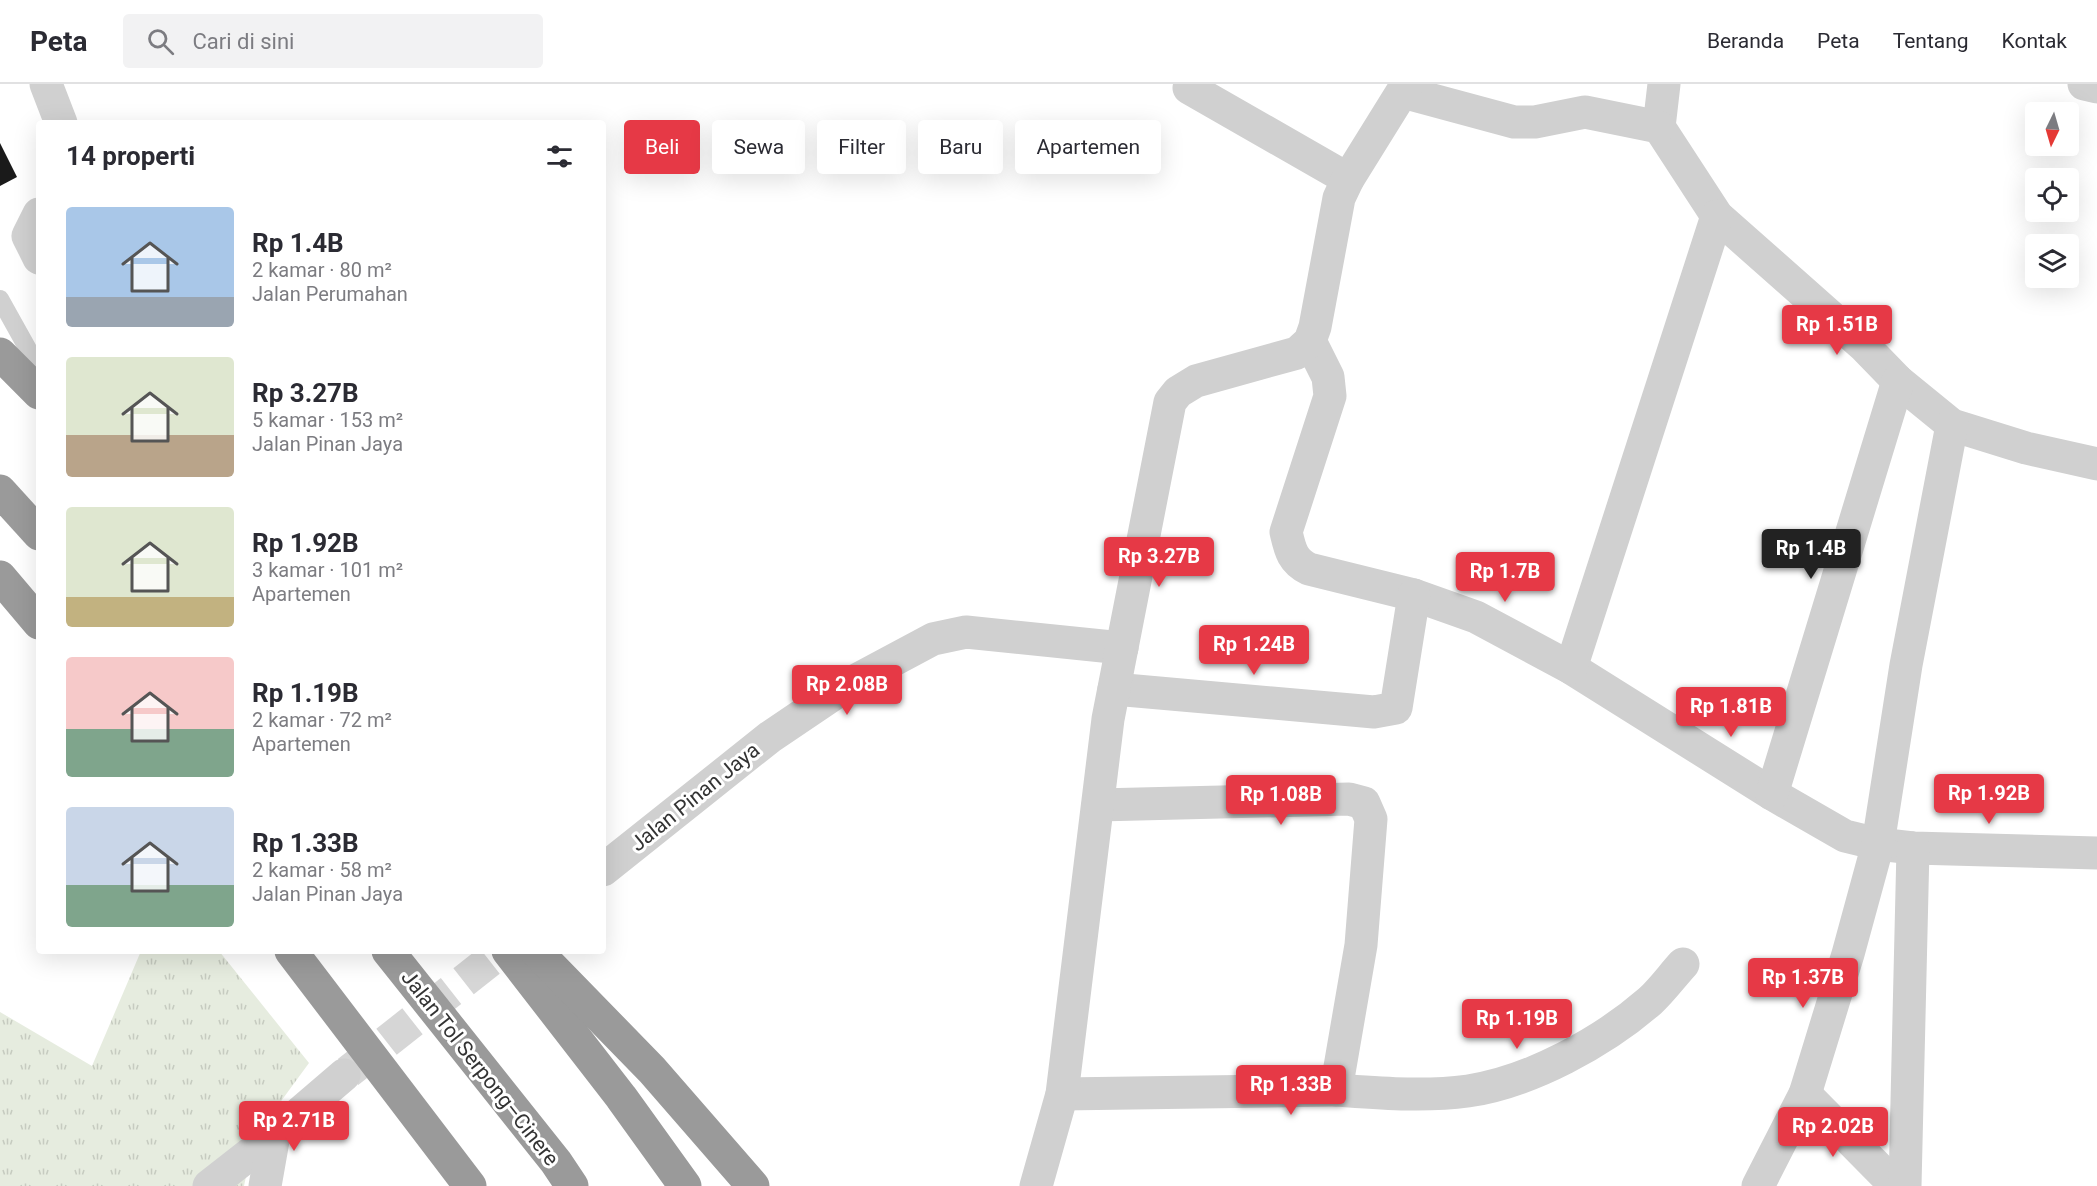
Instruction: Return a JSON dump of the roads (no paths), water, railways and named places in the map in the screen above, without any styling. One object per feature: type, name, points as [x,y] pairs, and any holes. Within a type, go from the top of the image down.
[{"type":"highway","points":[[0,354],[36,390]]},
{"type":"highway","points":[[0,491],[36,531]]},
{"type":"highway","points":[[0,578],[36,620]]},
{"type":"highway","points":[[293,954],[470,1186]]},
{"type":"highway","name":"Jalan Tol Serpong–Cinere","points":[[390,954],[556,1162],[572,1186]]},
{"type":"highway","points":[[510,954],[621,1096],[685,1186]]},
{"type":"highway","points":[[539,954],[652,1070],[753,1186]]},
{"type":"street","points":[[46,84],[60,120]]},
{"type":"street","points":[[1664,84],[1659,127],[1716,216],[1865,347],[1898,381],[1952,425],[2026,447],[2097,464]]},
{"type":"street","points":[[2084,84],[2097,87]]},
{"type":"street","points":[[1189,88],[1348,179]]},
{"type":"street","points":[[1036,1186],[1062,1094],[1108,719],[1170,402],[1178,392],[1196,381],[1298,353],[1310,341],[1315,327],[1339,198],[1348,179],[1405,88],[1514,122],[1535,122],[1585,112],[1659,127]]},
{"type":"street","points":[[1571,668],[1716,216]]},
{"type":"street","points":[[36,220],[28,236],[36,252]]},
{"type":"street","points":[[1310,341],[1328,377],[1330,396],[1286,532],[1298,564],[1309,569],[1414,595],[1476,617],[1571,668],[1772,794],[1845,836],[1878,844],[1913,848],[2097,853]]},
{"type":"street","points":[[1772,794],[1898,381]]},
{"type":"street","points":[[1758,1186],[1805,1094],[1848,954],[1878,844],[1906,665],[1952,425]]},
{"type":"street","points":[[1114,689],[1374,712],[1396,708],[1414,595]]},
{"type":"street","name":"Jalan Pinan Jaya","points":[[606,868],[770,737],[847,685],[933,639],[966,632],[1122,648]]},
{"type":"street","points":[[1098,805],[1349,799],[1364,803],[1371,819],[1361,945],[1336,1090]]},
{"type":"street","points":[[1905,1186],[1913,848]]},
{"type":"street","points":[[1062,1094],[1336,1090],[1395,1095],[1468,1091],[1520,1077],[1610,1032],[1651,1000],[1683,964]]},
{"type":"street","points":[[210,1186],[344,1075]]},
{"type":"street","points":[[1805,1094],[1896,1186]]},
{"type":"street","points":[[265,1186],[274,1135]]},
{"type":"lane","points":[[0,299],[36,364]]},
{"type":"tunnel","points":[[348,1072],[498,954]]}]
